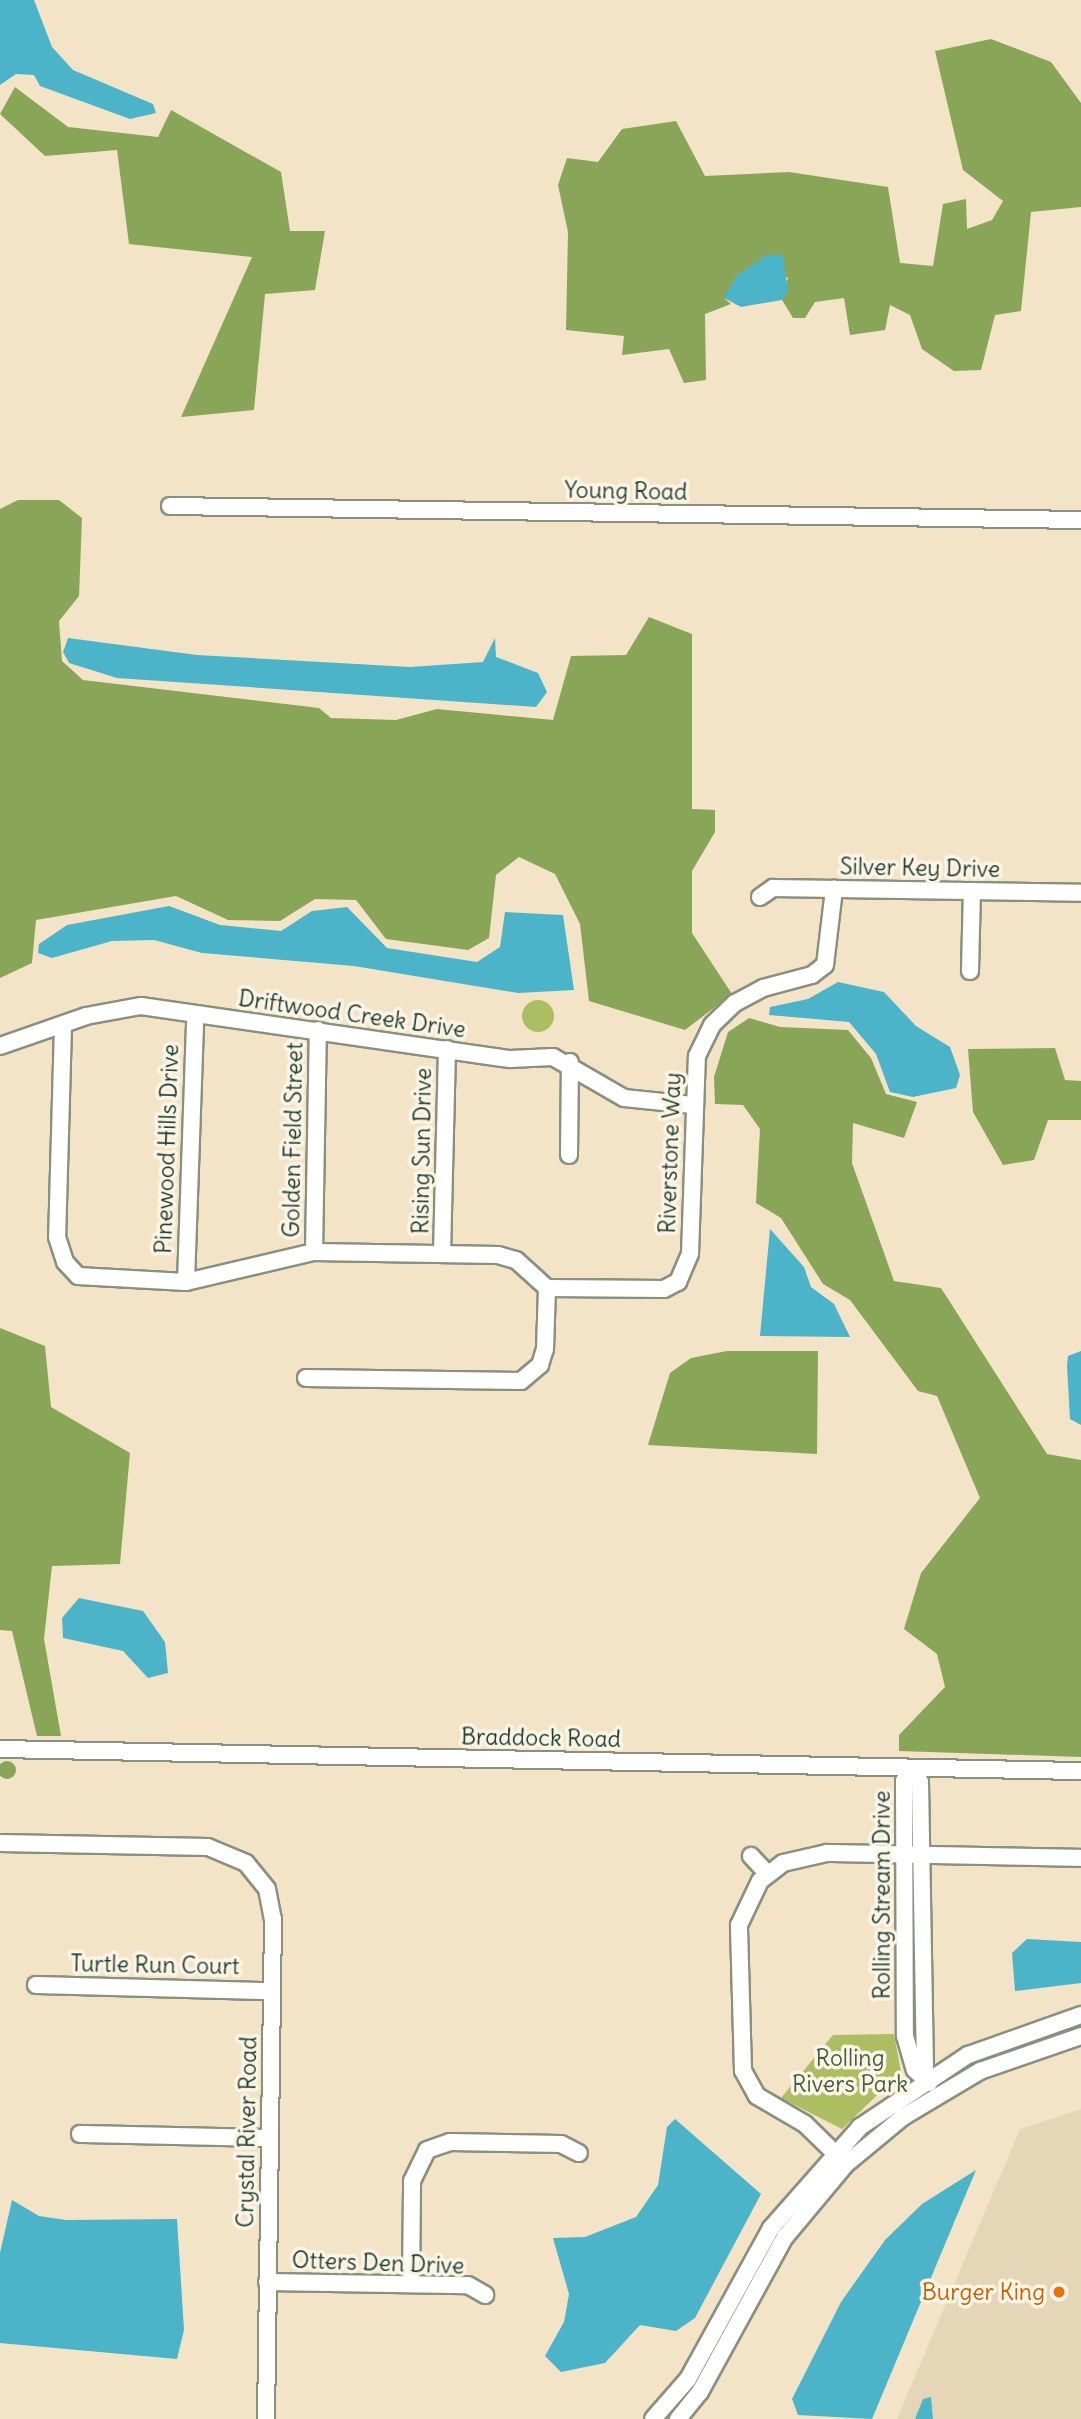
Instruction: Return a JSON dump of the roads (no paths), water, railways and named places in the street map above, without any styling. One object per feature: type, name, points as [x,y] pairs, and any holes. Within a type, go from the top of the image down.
[{"type":"street","name":"Young Road","points":[[170,506],[1081,520]]},
{"type":"street","name":"Silver Key Drive","points":[[760,897],[773,888],[1081,893]]},
{"type":"street","name":"Riverstone Way","points":[[547,1288],[649,1291],[680,1287],[690,1254],[693,1105],[697,1056],[712,1025],[763,988],[795,982],[825,965],[834,889]]},
{"type":"street","points":[[970,971],[972,891]]},
{"type":"street","name":"Driftwood Creek Drive","points":[[0,1046],[62,1026],[141,1006],[195,1017],[570,1062],[624,1098],[693,1105]]},
{"type":"street","name":"Pinewood Hills Drive","points":[[186,1282],[195,1017]]},
{"type":"street","points":[[62,1026],[57,1237],[61,1266],[78,1276],[96,1280],[186,1282],[314,1252],[442,1254],[516,1260],[547,1288],[545,1349],[533,1381],[505,1384],[306,1378]]},
{"type":"street","name":"Golden Field Street","points":[[314,1252],[318,1030]]},
{"type":"street","name":"Rising Sun Drive","points":[[442,1254],[447,1049]]},
{"type":"street","points":[[569,1155],[570,1062]]},
{"type":"street","name":"Braddock Road","points":[[0,1749],[1081,1771]]},
{"type":"street","name":"Rolling Stream Drive","points":[[912,1768],[904,1781],[912,1855],[905,2036],[915,2070],[926,2078],[937,2095]]},
{"type":"street","name":"Crystal River Road","points":[[0,1843],[208,1847],[239,1858],[261,1877],[271,1900],[272,1991],[266,2419]]},
{"type":"street","points":[[846,2164],[835,2151],[757,2096],[740,2059],[740,1925],[767,1873],[802,1855],[1081,1858]]},
{"type":"street","points":[[751,1856],[767,1873]]},
{"type":"street","name":"Turtle Run Court","points":[[36,1986],[272,1991]]},
{"type":"street","points":[[653,2419],[688,2379],[771,2228],[835,2151],[926,2078],[1013,2035],[1081,2015]]},
{"type":"street","points":[[678,2419],[701,2392],[785,2238],[846,2164],[937,2095],[1022,2053],[1081,2036]]},
{"type":"street","points":[[80,2134],[270,2138]]},
{"type":"street","points":[[411,2284],[412,2181],[427,2150],[450,2142],[561,2144],[579,2153]]},
{"type":"street","name":"Otters Den Drive","points":[[267,2282],[468,2285],[485,2295]]},
{"type":"water","points":[[0,0],[34,0],[52,47],[73,70],[153,104],[156,113],[130,119],[40,86],[34,75],[16,74],[0,85]]},
{"type":"water","points":[[767,255],[783,255],[788,291],[782,300],[741,307],[724,298],[736,276]]},
{"type":"water","points":[[68,638],[197,655],[410,667],[483,662],[495,638],[496,657],[538,673],[547,692],[536,707],[117,678],[69,663],[63,652]]},
{"type":"water","points":[[169,906],[220,925],[281,931],[312,911],[347,907],[387,948],[477,962],[500,947],[505,912],[563,915],[574,990],[518,993],[354,966],[202,953],[154,940],[112,941],[52,958],[38,953],[39,944],[67,925]]},
{"type":"water","points":[[838,982],[884,992],[916,1026],[950,1047],[960,1075],[956,1088],[913,1097],[890,1092],[876,1054],[849,1022],[769,1015],[770,1007],[808,999]]},
{"type":"water","points":[[770,1229],[804,1267],[811,1287],[834,1304],[850,1337],[760,1336]]},
{"type":"water","points":[[1081,1351],[1081,1425],[1070,1419],[1067,1366],[1068,1356]]},
{"type":"water","points":[[79,1598],[143,1611],[165,1642],[168,1673],[148,1678],[123,1651],[63,1638],[62,1618]]},
{"type":"water","points":[[1027,1939],[1081,1942],[1081,1983],[1015,1991],[1012,1953]]},
{"type":"water","points":[[675,2119],[761,2194],[695,2318],[676,2331],[640,2325],[605,2363],[561,2372],[545,2356],[564,2322],[569,2294],[553,2238],[585,2237],[636,2217],[658,2185],[667,2127]]},
{"type":"water","points":[[976,2170],[872,2419],[798,2415],[792,2399],[841,2302],[885,2240],[922,2204]]},
{"type":"water","points":[[12,2200],[39,2216],[66,2220],[177,2219],[184,2330],[177,2359],[0,2343],[0,2253]]},
{"type":"water","points":[[931,2397],[933,2419],[915,2419],[923,2399]]},
{"type":"place","name":"Burger King","points":[[1059,2292]]},
{"type":"park label","name":"Rolling Rivers Park","points":[[850,2071]]}]
